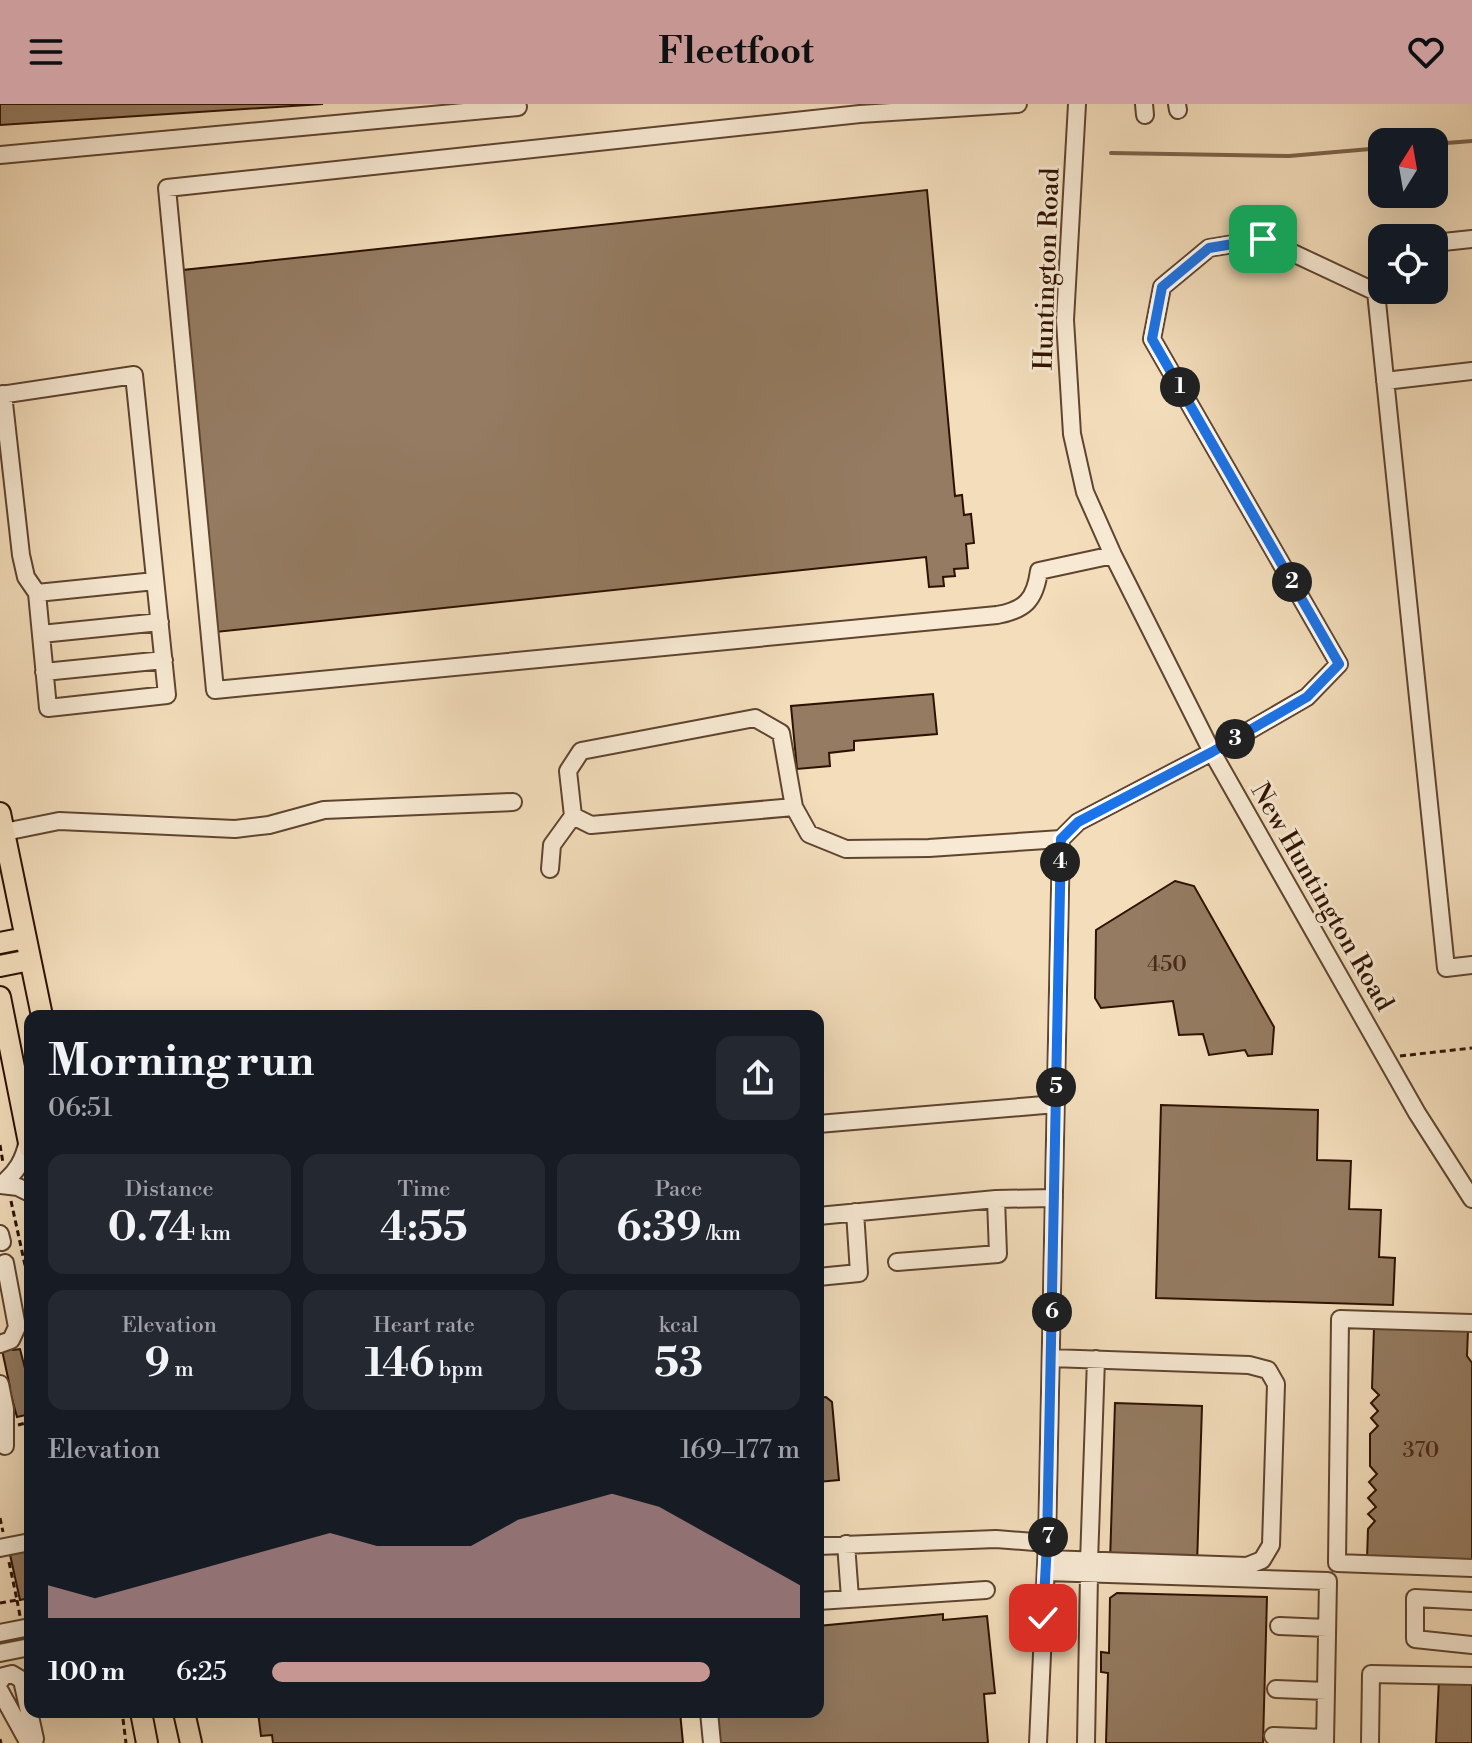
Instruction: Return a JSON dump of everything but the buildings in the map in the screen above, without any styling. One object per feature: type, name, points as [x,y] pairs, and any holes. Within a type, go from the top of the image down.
[{"type":"main road","points":[[1,826],[41,1010]]},
{"type":"main road","points":[[0,943],[25,938]]},
{"type":"main road","points":[[0,966],[30,960]]},
{"type":"main road","points":[[0,997],[5,1041],[24,1123]]},
{"type":"main road","points":[[142,1718],[147,1743]]},
{"type":"main road","points":[[185,1718],[191,1743]]},
{"type":"street","points":[[0,155],[518,107],[517,104]]},
{"type":"street","points":[[1018,104],[860,114],[167,188],[215,690],[997,615],[1016,612],[1026,604],[1037,587],[1039,571],[1113,555]]},
{"type":"street","name":"Huntington Road","points":[[1072,434],[1065,320],[1077,104]]},
{"type":"street","points":[[550,869],[552,845],[573,816],[568,771],[581,751],[755,718],[781,733],[794,807],[809,834],[846,849],[929,848],[1061,839],[1078,822],[1212,752],[1307,697],[1339,664],[1152,339],[1162,287],[1209,248],[1263,239],[1368,288]]},
{"type":"street","points":[[1448,242],[1472,239]]},
{"type":"street","points":[[1377,304],[1446,968],[1472,965]]},
{"type":"street","points":[[1385,381],[1472,371]]},
{"type":"street","points":[[134,375],[167,695],[48,708],[37,593],[26,577],[21,555],[2,394],[134,375]]},
{"type":"street","name":"New Huntington Road","points":[[1072,434],[1085,492],[1113,555],[1212,752],[1385,1058],[1472,1199]]},
{"type":"street","points":[[37,593],[155,581]]},
{"type":"street","points":[[41,634],[160,622]]},
{"type":"street","points":[[44,672],[164,660]]},
{"type":"street","points":[[1,826],[59,821],[235,829],[269,825],[324,810],[513,802]]},
{"type":"street","points":[[573,816],[591,825],[794,807]]},
{"type":"street","points":[[1038,1743],[1047,1558],[1061,839]]},
{"type":"street","points":[[824,1123],[1056,1104]]},
{"type":"street","points":[[24,1156],[4,1184],[24,1191]]},
{"type":"street","points":[[824,1215],[996,1199],[1054,1198]]},
{"type":"street","points":[[897,1262],[998,1254],[996,1199]]},
{"type":"street","points":[[824,1276],[859,1273],[855,1212]]},
{"type":"street","points":[[0,1344],[14,1337],[16,1322],[5,1263]]},
{"type":"street","points":[[1472,1323],[1340,1319],[1337,1563],[1472,1568]]},
{"type":"street","points":[[0,1331],[16,1322]]},
{"type":"street","points":[[1051,1358],[1249,1365],[1268,1370],[1276,1384],[1271,1545],[1262,1560],[1247,1566],[1089,1568]]},
{"type":"street","points":[[1086,1743],[1096,1359]]},
{"type":"street","points":[[0,1384],[5,1409],[5,1446]]},
{"type":"street","points":[[824,1546],[996,1539],[1047,1558],[1089,1568],[1328,1581],[1325,1740],[1273,1736]]},
{"type":"street","points":[[4,1547],[24,1543]]},
{"type":"street","points":[[846,1544],[850,1598]]},
{"type":"street","points":[[824,1600],[986,1590]]},
{"type":"street","points":[[1472,1601],[1415,1598],[1415,1639],[1472,1645]]},
{"type":"street","points":[[1279,1626],[1327,1628]]},
{"type":"street","points":[[0,1633],[24,1628]]},
{"type":"street","points":[[0,1653],[24,1648]]},
{"type":"street","points":[[0,1681],[12,1674],[22,1680],[24,1693]]},
{"type":"street","points":[[1370,1743],[1371,1674],[1472,1676]]},
{"type":"street","points":[[1276,1689],[1326,1691]]},
{"type":"street","points":[[0,1691],[31,1740],[28,1718]]},
{"type":"street","points":[[710,1718],[712,1743]]},
{"type":"path","points":[[1385,1058],[1472,1048]]},
{"type":"path","points":[[0,1145],[4,1184],[24,1264]]},
{"type":"path","points":[[0,1518],[17,1600],[0,1603]]},
{"type":"path","points":[[123,1718],[126,1743]]},
{"type":"waterway","points":[[1448,143],[1472,141]]},
{"type":"waterway","points":[[1111,153],[1289,156],[1368,149]]},
{"type":"route","points":[[1043,1618],[1061,839],[1078,822],[1212,752],[1307,697],[1339,664],[1152,339],[1162,287],[1209,248],[1263,239]]}]
